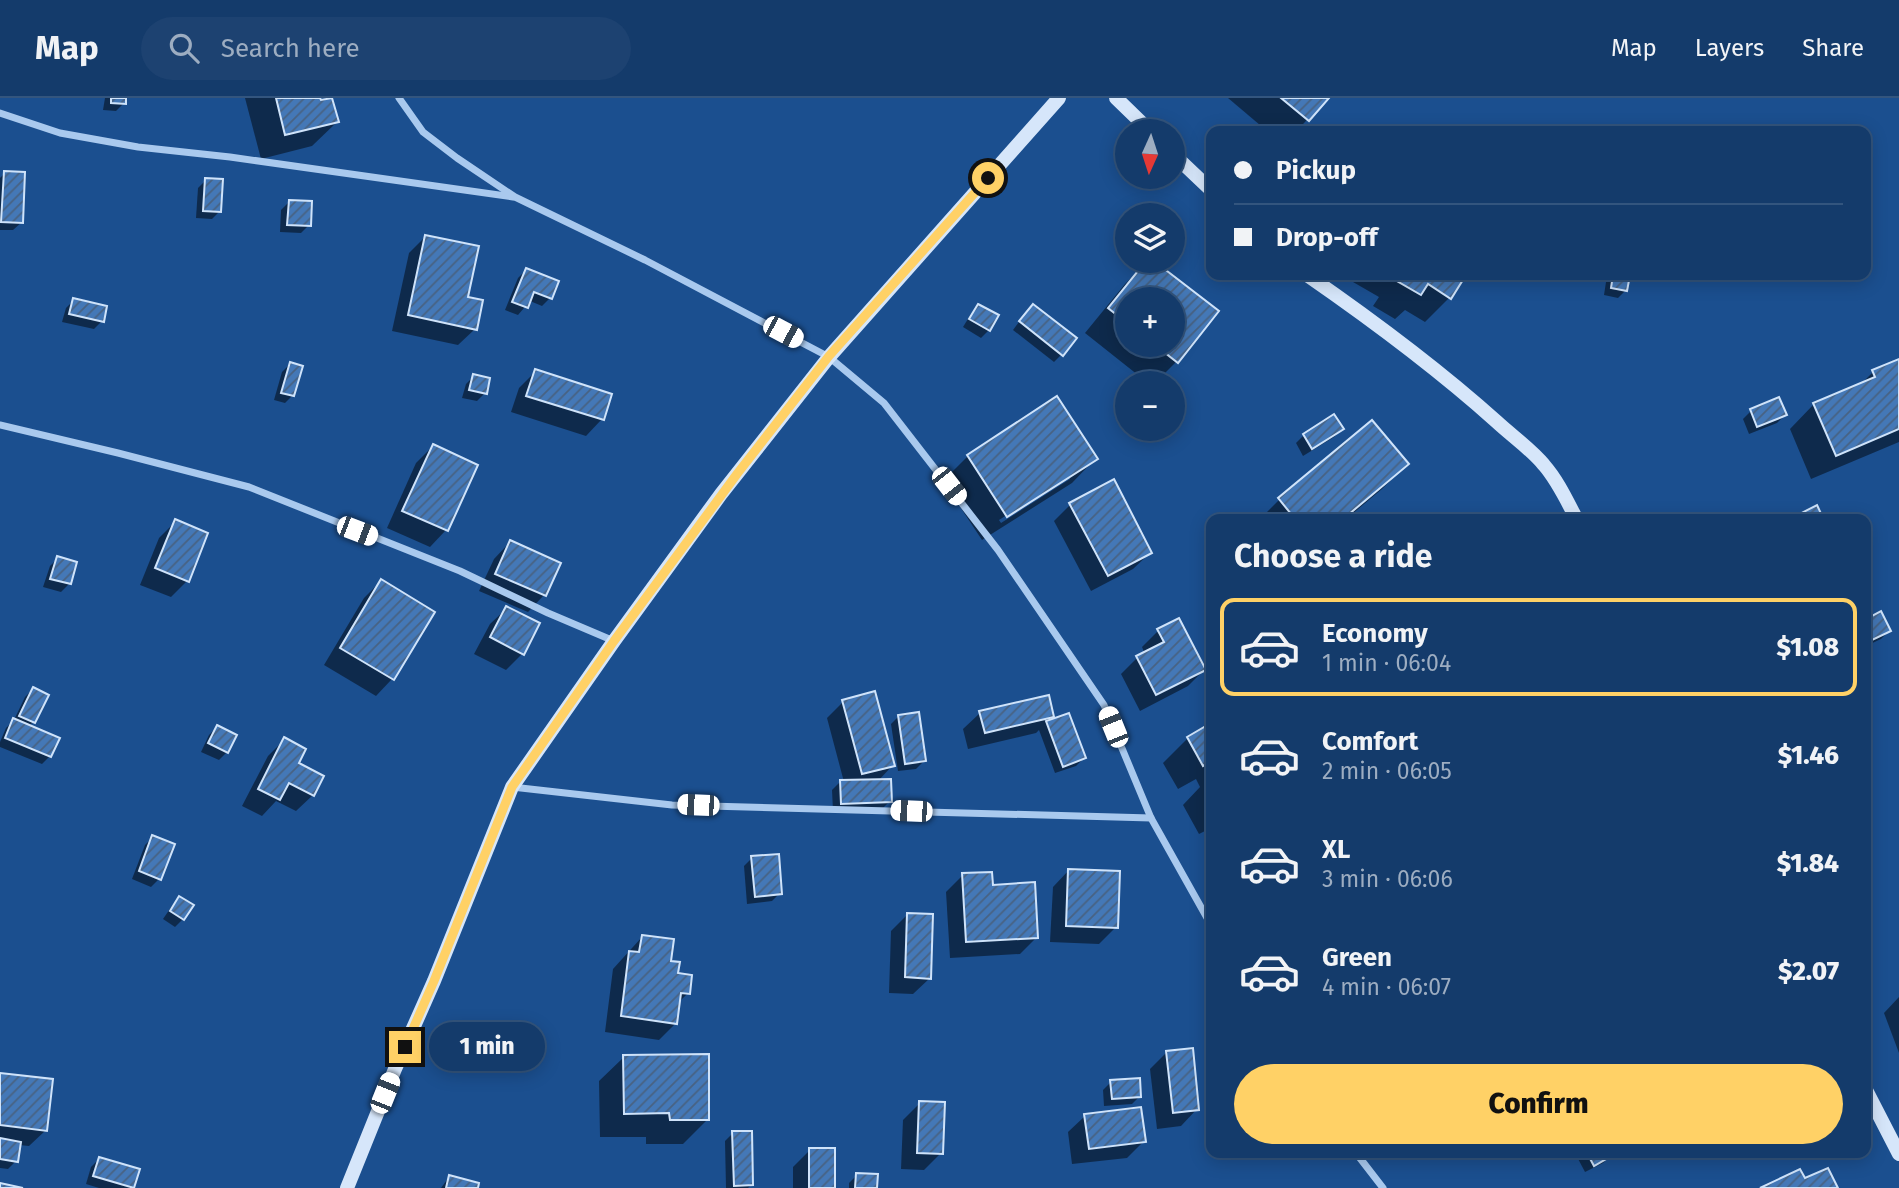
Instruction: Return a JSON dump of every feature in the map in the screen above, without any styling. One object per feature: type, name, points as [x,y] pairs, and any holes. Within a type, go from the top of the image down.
[{"type":"main road","points":[[347,1188],[512,787],[721,494],[829,356],[1059,98]]},
{"type":"main road","points":[[1116,98],[1138,119]]},
{"type":"main road","points":[[1185,165],[1206,185]]},
{"type":"main road","points":[[1314,280],[1472,400],[1529,451],[1551,474],[1574,514]]},
{"type":"main road","points":[[1871,1100],[1899,1154]]},
{"type":"street","points":[[399,98],[423,132],[515,197],[829,356],[884,402],[998,550],[1104,705],[1151,818],[1206,916]]},
{"type":"street","points":[[0,113],[60,133],[138,147],[515,197]]},
{"type":"street","points":[[0,425],[249,487],[460,571],[614,641]]},
{"type":"street","points":[[512,787],[672,805],[1151,818]]},
{"type":"street","points":[[1360,1158],[1383,1188]]},
{"type":"building","points":[[111,98],[126,98],[126,104],[111,103]]},
{"type":"building","points":[[276,98],[332,98],[339,122],[285,135]]},
{"type":"building","points":[[1281,98],[1329,98],[1309,121]]},
{"type":"building","points":[[4,171],[25,172],[23,223],[1,222]]},
{"type":"building","points":[[205,178],[223,179],[221,212],[203,211]]},
{"type":"building","points":[[289,200],[312,201],[311,226],[287,225]]},
{"type":"building","points":[[425,235],[479,246],[468,297],[483,300],[477,330],[408,315]]},
{"type":"building","points":[[526,268],[559,281],[552,299],[534,292],[528,308],[512,302]]},
{"type":"building","points":[[1136,273],[1170,273],[1219,311],[1185,354],[1185,287],[1125,287]]},
{"type":"building","points":[[1463,280],[1451,299],[1428,284],[1421,295],[1397,281]]},
{"type":"building","points":[[1612,280],[1629,280],[1627,291],[1611,288]]},
{"type":"building","points":[[73,298],[107,306],[104,322],[69,314]]},
{"type":"building","points":[[1115,299],[1115,314],[1108,308]]},
{"type":"building","points":[[978,304],[999,315],[990,331],[969,319]]},
{"type":"building","points":[[1033,304],[1077,338],[1063,356],[1019,321]]},
{"type":"building","points":[[1170,357],[1183,357],[1178,363]]},
{"type":"building","points":[[1899,359],[1899,429],[1836,456],[1813,403],[1875,377],[1872,370]]},
{"type":"building","points":[[290,362],[303,366],[294,396],[281,393]]},
{"type":"building","points":[[535,369],[612,394],[604,420],[526,396]]},
{"type":"building","points":[[473,374],[490,378],[487,394],[469,390]]},
{"type":"building","points":[[1057,396],[1098,459],[1007,517],[967,455]]},
{"type":"building","points":[[1779,397],[1787,415],[1757,427],[1750,409]]},
{"type":"building","points":[[1334,414],[1344,429],[1312,449],[1303,434]]},
{"type":"building","points":[[1372,420],[1409,464],[1349,514],[1291,514],[1278,498]]},
{"type":"building","points":[[433,444],[478,465],[448,531],[402,511]]},
{"type":"building","points":[[1114,479],[1152,553],[1108,576],[1069,503]]},
{"type":"building","points":[[1817,505],[1821,514],[1800,514]]},
{"type":"building","points":[[175,519],[208,533],[189,582],[155,568]]},
{"type":"building","points":[[510,540],[561,563],[546,596],[495,574]]},
{"type":"building","points":[[57,556],[77,562],[71,584],[50,579]]},
{"type":"building","points":[[381,579],[435,612],[394,680],[340,648]]},
{"type":"building","points":[[506,606],[540,623],[524,655],[490,637]]},
{"type":"building","points":[[1881,611],[1891,631],[1871,641],[1871,616]]},
{"type":"building","points":[[1179,618],[1206,670],[1156,695],[1136,656],[1164,642],[1157,629]]},
{"type":"building","points":[[33,687],[49,695],[35,723],[19,716]]},
{"type":"building","points":[[875,691],[895,766],[862,774],[842,700]]},
{"type":"building","points":[[1049,695],[1054,717],[985,733],[979,711]]},
{"type":"building","points":[[919,712],[926,761],[905,764],[898,715]]},
{"type":"building","points":[[1069,713],[1086,758],[1063,767],[1046,721]]},
{"type":"building","points":[[13,718],[60,738],[51,757],[5,738]]},
{"type":"building","points":[[217,725],[237,735],[228,753],[208,743]]},
{"type":"building","points":[[1206,726],[1206,764],[1203,766],[1187,737]]},
{"type":"building","points":[[284,737],[306,749],[299,763],[324,776],[314,796],[289,783],[280,800],[258,789]]},
{"type":"building","points":[[891,779],[892,802],[841,804],[840,780]]},
{"type":"building","points":[[152,835],[175,844],[161,880],[139,871]]},
{"type":"building","points":[[779,854],[782,894],[755,897],[751,856]]},
{"type":"building","points":[[1068,869],[1120,871],[1118,928],[1066,926]]},
{"type":"building","points":[[992,872],[993,885],[1035,882],[1038,938],[966,942],[962,873]]},
{"type":"building","points":[[179,896],[194,905],[184,920],[170,911]]},
{"type":"building","points":[[907,913],[933,914],[931,979],[905,977]]},
{"type":"building","points":[[642,935],[674,939],[671,961],[680,962],[678,973],[692,975],[690,994],[681,993],[677,1024],[621,1016],[629,951],[639,952]]},
{"type":"building","points":[[1193,1048],[1199,1110],[1173,1113],[1166,1051]]},
{"type":"building","points":[[709,1054],[709,1120],[670,1120],[669,1113],[624,1114],[623,1055]]},
{"type":"building","points":[[0,1073],[53,1079],[47,1131],[0,1125]]},
{"type":"building","points":[[1140,1078],[1141,1097],[1112,1099],[1110,1080]]},
{"type":"building","points":[[919,1101],[945,1102],[943,1154],[917,1153]]},
{"type":"building","points":[[1141,1107],[1146,1142],[1089,1149],[1084,1114]]},
{"type":"building","points":[[732,1131],[752,1131],[753,1185],[734,1186]]},
{"type":"building","points":[[0,1138],[21,1142],[18,1162],[0,1159]]},
{"type":"building","points":[[809,1148],[835,1148],[835,1188],[809,1188]]},
{"type":"building","points":[[99,1157],[140,1169],[134,1188],[93,1176]]},
{"type":"building","points":[[1590,1158],[1608,1158],[1594,1166]]},
{"type":"building","points":[[1828,1168],[1838,1188],[1760,1188],[1800,1169],[1805,1178]]},
{"type":"building","points":[[856,1173],[878,1174],[877,1188],[855,1188]]},
{"type":"building","points":[[449,1175],[479,1183],[478,1188],[446,1188]]},
{"type":"building","points":[[0,1183],[23,1188],[0,1188]]},
{"type":"route","points":[[405,1047],[512,787],[706,514],[829,356],[988,178]]}]
